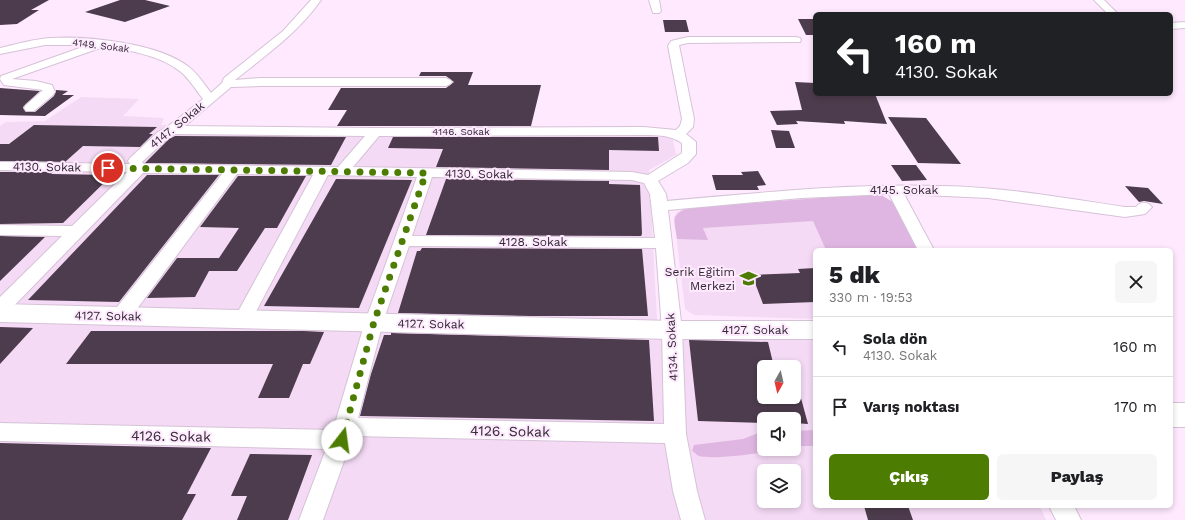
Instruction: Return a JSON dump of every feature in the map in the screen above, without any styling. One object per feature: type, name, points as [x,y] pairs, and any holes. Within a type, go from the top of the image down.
[{"type":"street","name":"4147. Sokak","points":[[0,308],[139,168],[135,161],[163,135],[172,130],[228,84],[228,80],[294,27],[316,0]]},
{"type":"street","points":[[654,0],[656,11]]},
{"type":"street","points":[[1099,0],[1111,12]]},
{"type":"street","points":[[1173,26],[1185,26]]},
{"type":"street","points":[[648,179],[683,160],[688,154],[689,142],[679,134],[686,127],[688,120],[675,56],[675,42],[688,40],[796,40]]},
{"type":"street","name":"4149. Sokak","points":[[0,51],[50,41],[103,44],[129,48],[167,60],[190,74],[209,99]]},
{"type":"street","points":[[30,108],[49,92],[48,88],[42,85],[8,83],[5,78],[103,44]]},
{"type":"street","points":[[228,84],[260,82],[446,82]]},
{"type":"street","name":"4146. Sokak","points":[[172,130],[375,132],[644,131],[673,132],[679,134]]},
{"type":"street","points":[[342,171],[375,132]]},
{"type":"street","name":"4130. Sokak","points":[[0,166],[632,176],[648,179]]},
{"type":"street","points":[[121,316],[233,169]]},
{"type":"street","points":[[243,319],[323,171]]},
{"type":"street","points":[[311,520],[343,433],[374,322],[426,173]]},
{"type":"street","name":"4134. Sokak","points":[[648,179],[658,194],[660,206],[672,330],[675,434],[685,491],[693,520]]},
{"type":"street","points":[[894,189],[925,248]]},
{"type":"street","name":"4145. Sokak","points":[[660,206],[835,191],[894,189],[972,192],[1018,196],[1125,212],[1140,211],[1144,207]]},
{"type":"street","points":[[0,230],[78,231]]},
{"type":"street","name":"4128. Sokak","points":[[402,241],[664,243]]},
{"type":"street","name":"4127. Sokak","points":[[0,314],[672,330],[813,330]]},
{"type":"street","points":[[1173,415],[1185,415]]},
{"type":"street","name":"4126. Sokak","points":[[0,432],[675,434]]},
{"type":"street","points":[[1062,508],[1069,520]]},
{"type":"shaded area","points":[[81,97],[139,99],[123,116],[164,118],[161,125],[379,129],[559,127],[672,136],[676,155],[649,170],[658,337],[813,340],[813,508],[1041,508],[1046,520],[0,520],[0,126],[6,122],[45,121]]},
{"type":"shaded area","name":"Serik Eğitim Merkezi","points":[[872,194],[881,195],[917,248],[813,248],[813,319],[694,315],[685,309],[674,217],[677,212],[687,208]]},
{"type":"shaded area","points":[[872,194],[881,195],[893,202],[917,248],[825,248],[813,221],[703,228],[708,240],[677,239],[674,220],[681,211],[687,208]]},
{"type":"shaded area","points":[[813,430],[813,446],[801,446],[801,431]]},
{"type":"shaded area","points":[[757,433],[757,453],[726,457],[706,457],[699,456],[692,451],[694,445],[743,439]]},
{"type":"building","points":[[0,0],[49,0],[31,10],[39,10],[17,24],[0,25]]},
{"type":"building","points":[[120,0],[145,0],[170,6],[125,22],[85,12]]},
{"type":"building","points":[[798,19],[813,19],[813,35],[806,35]]},
{"type":"building","points":[[663,20],[686,20],[689,32],[665,32]]},
{"type":"building","points":[[421,72],[473,72],[468,85],[541,85],[531,126],[337,126],[347,110],[328,110],[341,88],[446,88],[454,82],[446,76],[419,76]]},
{"type":"building","points":[[795,82],[813,83],[813,96],[876,96],[887,124],[844,121],[845,124],[796,121],[798,124],[777,125],[770,111],[802,110]]},
{"type":"building","points":[[0,88],[40,91],[23,107],[26,112],[35,112],[54,96],[56,90],[68,91],[62,95],[74,95],[45,116],[0,115]]},
{"type":"building","points":[[888,117],[926,118],[961,164],[918,163]]},
{"type":"building","points":[[34,125],[157,127],[149,134],[153,134],[140,147],[83,146],[65,162],[0,161],[0,144],[9,144]]},
{"type":"building","points":[[771,130],[789,131],[795,148],[776,148]]},
{"type":"building","points":[[175,136],[346,137],[331,165],[145,163],[169,139]]},
{"type":"building","points":[[393,137],[658,137],[659,151],[609,150],[609,170],[436,167],[443,149],[388,148]]},
{"type":"building","points":[[891,165],[916,165],[927,180],[902,181]]},
{"type":"building","points":[[758,171],[766,185],[757,186],[759,190],[716,190],[712,175],[743,175],[741,172]]},
{"type":"building","points":[[0,172],[53,172],[51,174],[112,175],[63,223],[0,224]]},
{"type":"building","points":[[147,175],[219,175],[119,302],[28,300]]},
{"type":"building","points":[[238,176],[306,176],[277,228],[265,228],[237,271],[209,271],[195,297],[147,298],[177,258],[219,258],[239,228],[200,227]]},
{"type":"building","points":[[336,179],[412,180],[359,308],[264,306]]},
{"type":"building","points":[[446,179],[609,181],[609,184],[640,185],[642,234],[641,236],[426,235]]},
{"type":"building","points":[[1125,186],[1148,188],[1163,204],[1144,201],[1139,202]]},
{"type":"building","points":[[0,236],[45,237],[0,281]]},
{"type":"building","points":[[422,248],[642,249],[648,316],[531,316],[398,313],[417,251],[420,251]]},
{"type":"building","points":[[813,268],[813,302],[763,304],[752,275],[800,273],[798,269]]},
{"type":"building","points":[[0,327],[33,328],[0,364]]},
{"type":"building","points":[[91,331],[324,332],[310,364],[303,364],[289,398],[258,398],[273,364],[66,364]]},
{"type":"building","points":[[391,333],[649,340],[654,421],[360,416],[371,374],[384,335],[391,335]]},
{"type":"building","points":[[689,340],[768,342],[772,360],[757,360],[757,404],[801,404],[801,398],[808,424],[801,424],[801,412],[757,412],[757,423],[698,421]]},
{"type":"building","points":[[0,443],[211,448],[187,494],[196,494],[182,520],[0,520]]},
{"type":"building","points":[[250,454],[312,455],[288,520],[237,520],[247,496],[231,496]]},
{"type":"building","points":[[865,508],[909,508],[913,520],[868,520]]},
{"type":"place","name":"Serik Eğitim Merkezi","points":[[748,279]]},
{"type":"route","points":[[108,168],[426,173],[374,322],[342,440]]}]
